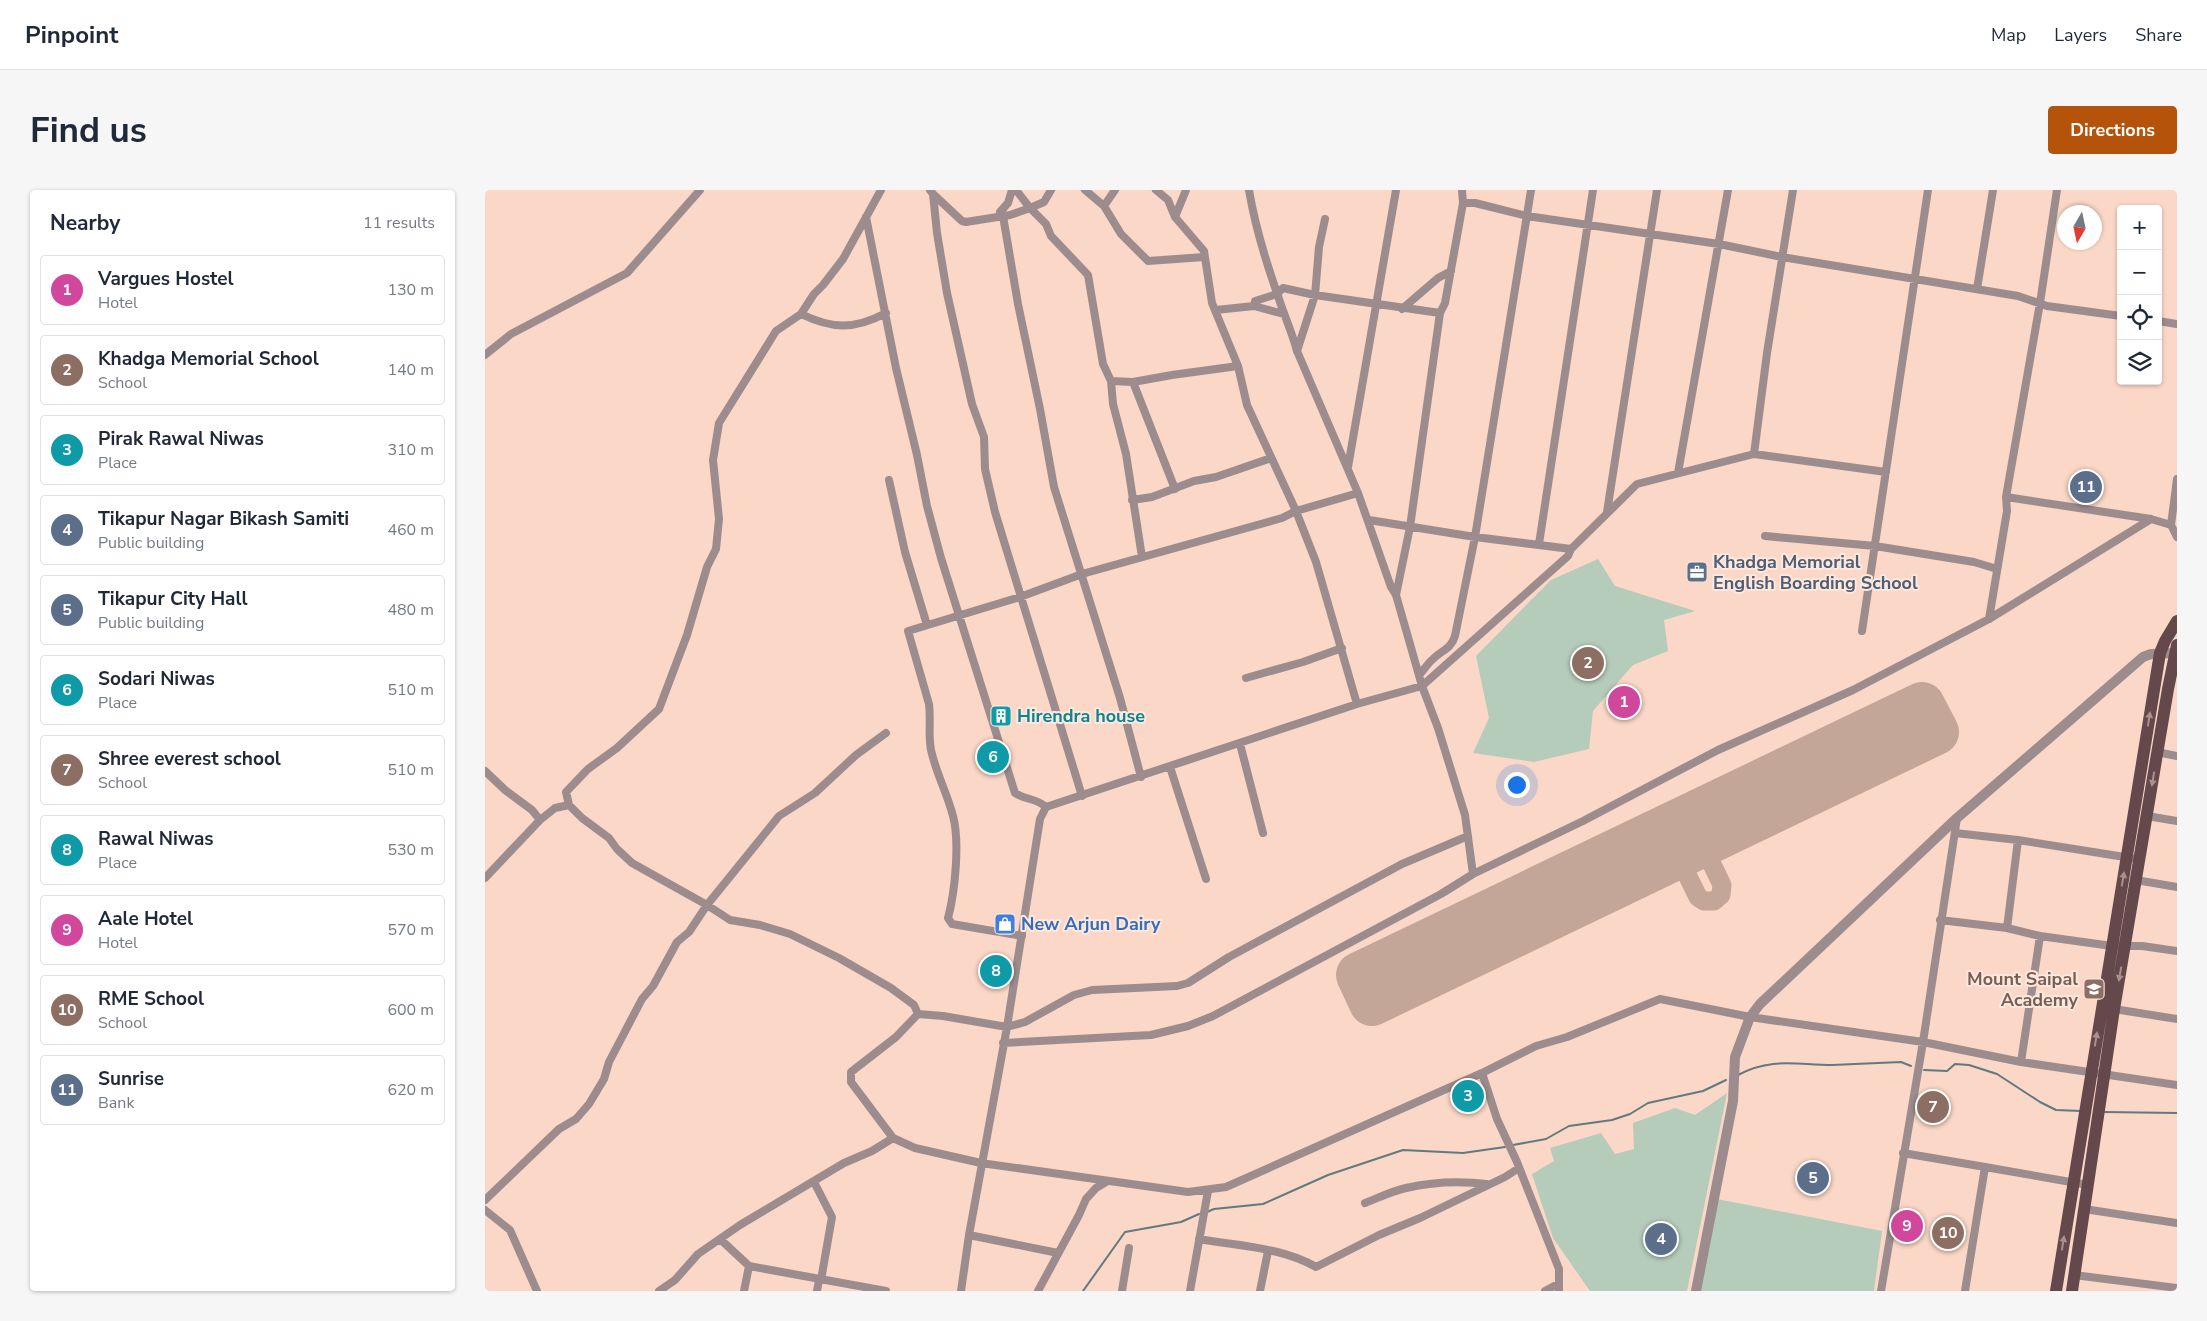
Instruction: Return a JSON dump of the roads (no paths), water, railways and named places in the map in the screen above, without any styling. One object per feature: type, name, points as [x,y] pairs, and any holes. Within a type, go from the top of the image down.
[{"type":"main road","points":[[2072,1291],[2114,1009],[2136,880],[2134,859],[2160,653],[2177,621]]},
{"type":"main road","points":[[2056,1291],[2072,1183],[2112,946],[2147,816],[2157,752],[2172,689],[2175,649]]},
{"type":"street","points":[[485,355],[511,334],[627,273],[700,190]]},
{"type":"street","points":[[881,190],[843,259],[814,294],[801,314],[776,331],[719,424],[713,460],[719,519],[716,548],[707,567],[687,635],[659,709],[617,748],[588,769],[566,792],[569,805],[609,838],[617,849],[632,863],[730,920],[760,925],[791,934],[839,958],[891,988],[914,1005],[918,1014]]},
{"type":"street","points":[[1141,777],[1133,744],[1082,574],[1054,487],[1018,304],[1003,216],[1000,212],[1008,203],[1014,190],[1047,224],[1051,236],[1088,276],[1103,364],[1111,381],[1113,404],[1127,454],[1132,500],[1142,557]]},
{"type":"street","points":[[931,192],[962,221],[966,222],[1017,213],[1044,202],[1051,190]]},
{"type":"street","points":[[1085,190],[1104,206],[1121,234],[1148,261],[1204,257]]},
{"type":"street","points":[[1104,206],[1115,190]]},
{"type":"street","points":[[1156,190],[1168,200],[1175,217],[1204,251],[1212,303],[1238,366],[1247,405],[1296,511],[1316,562],[1357,704]]},
{"type":"street","points":[[1175,217],[1186,190]]},
{"type":"street","points":[[1249,190],[1253,212],[1277,294],[1291,327],[1297,351],[1369,520],[1391,587],[1396,595],[1422,686],[1438,728],[1465,815],[1473,874]]},
{"type":"street","points":[[1347,467],[1395,190]]},
{"type":"street","points":[[1396,595],[1410,527],[1440,313],[1445,303],[1463,203],[1462,190]]},
{"type":"street","points":[[1419,675],[1433,658],[1447,650],[1453,643],[1475,538],[1531,190]]},
{"type":"street","points":[[1539,544],[1593,190]]},
{"type":"street","points":[[1607,512],[1657,190]]},
{"type":"street","points":[[1678,473],[1728,190]]},
{"type":"street","points":[[1754,454],[1767,353],[1793,190]]},
{"type":"street","points":[[1862,631],[1887,472],[1913,278],[1928,190]]},
{"type":"street","points":[[1977,289],[1993,190]]},
{"type":"street","points":[[1989,620],[2007,511],[2006,497],[2040,303],[2057,190]]},
{"type":"street","points":[[931,192],[947,293],[972,404],[984,437],[985,469],[995,512],[1019,597],[1082,796]]},
{"type":"street","points":[[1463,203],[1475,203],[1527,216],[1651,236],[1719,244],[1783,257],[2018,296],[2040,303],[2117,315]]},
{"type":"street","points":[[866,217],[927,506],[959,615],[1015,793],[1023,798],[1038,800],[1046,807]]},
{"type":"street","points":[[1297,351],[1315,295],[1319,247],[1325,219]]},
{"type":"street","points":[[1402,309],[1438,278],[1451,271]]},
{"type":"street","points":[[1254,306],[1255,301],[1277,294],[1283,288],[1402,309],[1440,313]]},
{"type":"street","points":[[1216,310],[1254,306],[1284,314]]},
{"type":"street","points":[[801,314],[819,323],[831,326],[868,322],[885,313]]},
{"type":"street","points":[[2162,322],[2177,324]]},
{"type":"street","points":[[1111,381],[1133,382],[1238,366]]},
{"type":"street","points":[[1133,382],[1175,489]]},
{"type":"street","points":[[961,1291],[981,1163],[1007,1027],[1040,819],[1046,807],[1357,704],[1422,686],[1525,596],[1637,484],[1754,454],[1887,472]]},
{"type":"street","points":[[1132,500],[1152,497],[1271,458]]},
{"type":"street","points":[[2177,479],[2171,525],[2177,538]]},
{"type":"street","points":[[889,480],[905,552],[927,625]]},
{"type":"street","points":[[1022,936],[952,924],[949,918],[954,897],[957,843],[953,817],[931,751],[928,731],[929,704],[908,631],[1019,597],[1082,574],[1282,518],[1296,511],[1358,493]]},
{"type":"street","points":[[2006,497],[2151,519],[2171,525]]},
{"type":"street","points":[[1003,1042],[1151,1035],[1188,1026],[1246,1000],[1441,894],[1473,874],[1583,821],[1718,750],[1853,690],[1989,620],[2151,519]]},
{"type":"street","points":[[1369,520],[1475,538],[1571,549]]},
{"type":"street","points":[[1765,536],[1875,546],[1974,562],[1997,570]]},
{"type":"street","points":[[1246,678],[1303,662],[1342,648]]},
{"type":"street","points":[[1696,1291],[1733,1101],[1735,1058],[1739,1041],[1749,1017],[1760,1004],[1957,818],[2143,657],[2175,649]]},
{"type":"street","points":[[485,1200],[559,1129],[576,1119],[589,1104],[604,1079],[609,1062],[642,999],[653,986],[677,942],[689,932],[707,906],[779,816],[815,793],[856,755],[886,733]]},
{"type":"street","points":[[1240,744],[1263,833]]},
{"type":"street","points":[[2157,752],[2177,756]]},
{"type":"street","points":[[1170,767],[1206,879]]},
{"type":"street","points":[[485,771],[505,790],[532,810],[540,820]]},
{"type":"street","points":[[485,878],[540,820],[555,808],[569,805]]},
{"type":"street","points":[[2147,816],[2177,821]]},
{"type":"street","points":[[1881,1291],[1923,1042],[1957,818]]},
{"type":"street","points":[[1955,833],[2019,840],[2134,859]]},
{"type":"street","points":[[918,1014],[943,1016],[1007,1027],[1025,1022],[1074,995],[1092,990],[1177,986],[1187,983],[1229,956],[1402,864],[1468,836]]},
{"type":"street","points":[[2007,928],[2019,840]]},
{"type":"street","points":[[2136,880],[2177,887]]},
{"type":"street","points":[[1941,920],[2007,928],[2040,936],[2112,946],[2177,951]]},
{"type":"street","points":[[2021,1062],[2040,936]]},
{"type":"street","points":[[918,1014],[896,1037],[851,1072],[851,1082],[893,1138],[915,1148],[981,1163],[1188,1192],[1208,1191],[1227,1187],[1482,1073],[1536,1046],[1567,1037],[1632,1008],[1660,999],[1749,1017],[1923,1042],[2021,1062],[2177,1085]]},
{"type":"street","points":[[2114,1009],[2177,1020]]},
{"type":"street","points":[[1482,1073],[1497,1119],[1519,1168],[1559,1269],[1559,1287],[1545,1291]]},
{"type":"street","points":[[659,1291],[675,1280],[698,1254],[740,1225],[844,1163],[872,1151],[893,1138]]},
{"type":"street","points":[[1903,1153],[2088,1185]]},
{"type":"street","points":[[1965,1291],[1985,1167]]},
{"type":"street","points":[[1199,1239],[1268,1251],[1304,1260],[1315,1267],[1386,1232],[1421,1218],[1487,1184],[1505,1177],[1519,1168]]},
{"type":"street","points":[[813,1182],[832,1217],[817,1291]]},
{"type":"street","points":[[1038,1291],[1079,1215],[1086,1198],[1096,1188],[1106,1182]]},
{"type":"street","points":[[1365,1203],[1405,1188],[1437,1183],[1473,1182],[1487,1184]]},
{"type":"street","points":[[1190,1291],[1208,1191]]},
{"type":"street","points":[[2084,1209],[2177,1223]]},
{"type":"street","points":[[485,1210],[510,1230],[537,1291]]},
{"type":"street","points":[[969,1235],[1058,1253]]},
{"type":"street","points":[[720,1239],[749,1266],[887,1291]]},
{"type":"street","points":[[1122,1291],[1129,1248]]},
{"type":"street","points":[[1261,1291],[1268,1251]]},
{"type":"street","points":[[744,1291],[749,1266]]},
{"type":"street","points":[[2074,1275],[2177,1288]]},
{"type":"street","points":[[673,1291],[675,1280]]},
{"type":"waterway","points":[[1738,1075],[1750,1069],[1784,1063],[1832,1065],[1901,1062],[1911,1066]]},
{"type":"waterway","points":[[1924,1070],[1947,1071],[1955,1064],[1969,1065],[1997,1074],[2040,1102],[2056,1110],[2081,1111]]},
{"type":"waterway","points":[[1513,1145],[1546,1139],[1569,1126],[1612,1120],[1630,1114],[1648,1103],[1703,1091],[1726,1080]]},
{"type":"waterway","points":[[2104,1112],[2177,1113]]},
{"type":"waterway","points":[[1207,1212],[1214,1209],[1263,1204],[1328,1175],[1403,1150],[1463,1153],[1505,1147]]},
{"type":"waterway","points":[[1083,1291],[1125,1232],[1181,1222],[1199,1214]]},
{"type":"place","name":"Sunrise","points":[[2086,487]]},
{"type":"place","name":"Khadga Memorial English Boarding School","points":[[1697,572]]},
{"type":"place","name":"Khadga Memorial School","points":[[1588,663]]},
{"type":"place","name":"Vargues Hostel","points":[[1624,702]]},
{"type":"place","name":"Hirendra house","points":[[1001,716]]},
{"type":"place","name":"Sodari Niwas","points":[[993,757]]},
{"type":"place","name":"New Arjun Dairy","points":[[1005,924]]},
{"type":"place","name":"Rawal Niwas","points":[[996,971]]},
{"type":"place","name":"Mount Saipal Academy","points":[[2094,989]]},
{"type":"place","name":"Pirak Rawal Niwas","points":[[1468,1096]]},
{"type":"place","name":"Shree everest school","points":[[1933,1107]]},
{"type":"place","name":"Tikapur City Hall","points":[[1813,1178]]},
{"type":"place","name":"Aale Hotel","points":[[1907,1226]]},
{"type":"place","name":"RME School","points":[[1948,1233]]},
{"type":"place","name":"Tikapur Nagar Bikash Samiti","points":[[1661,1239]]}]
